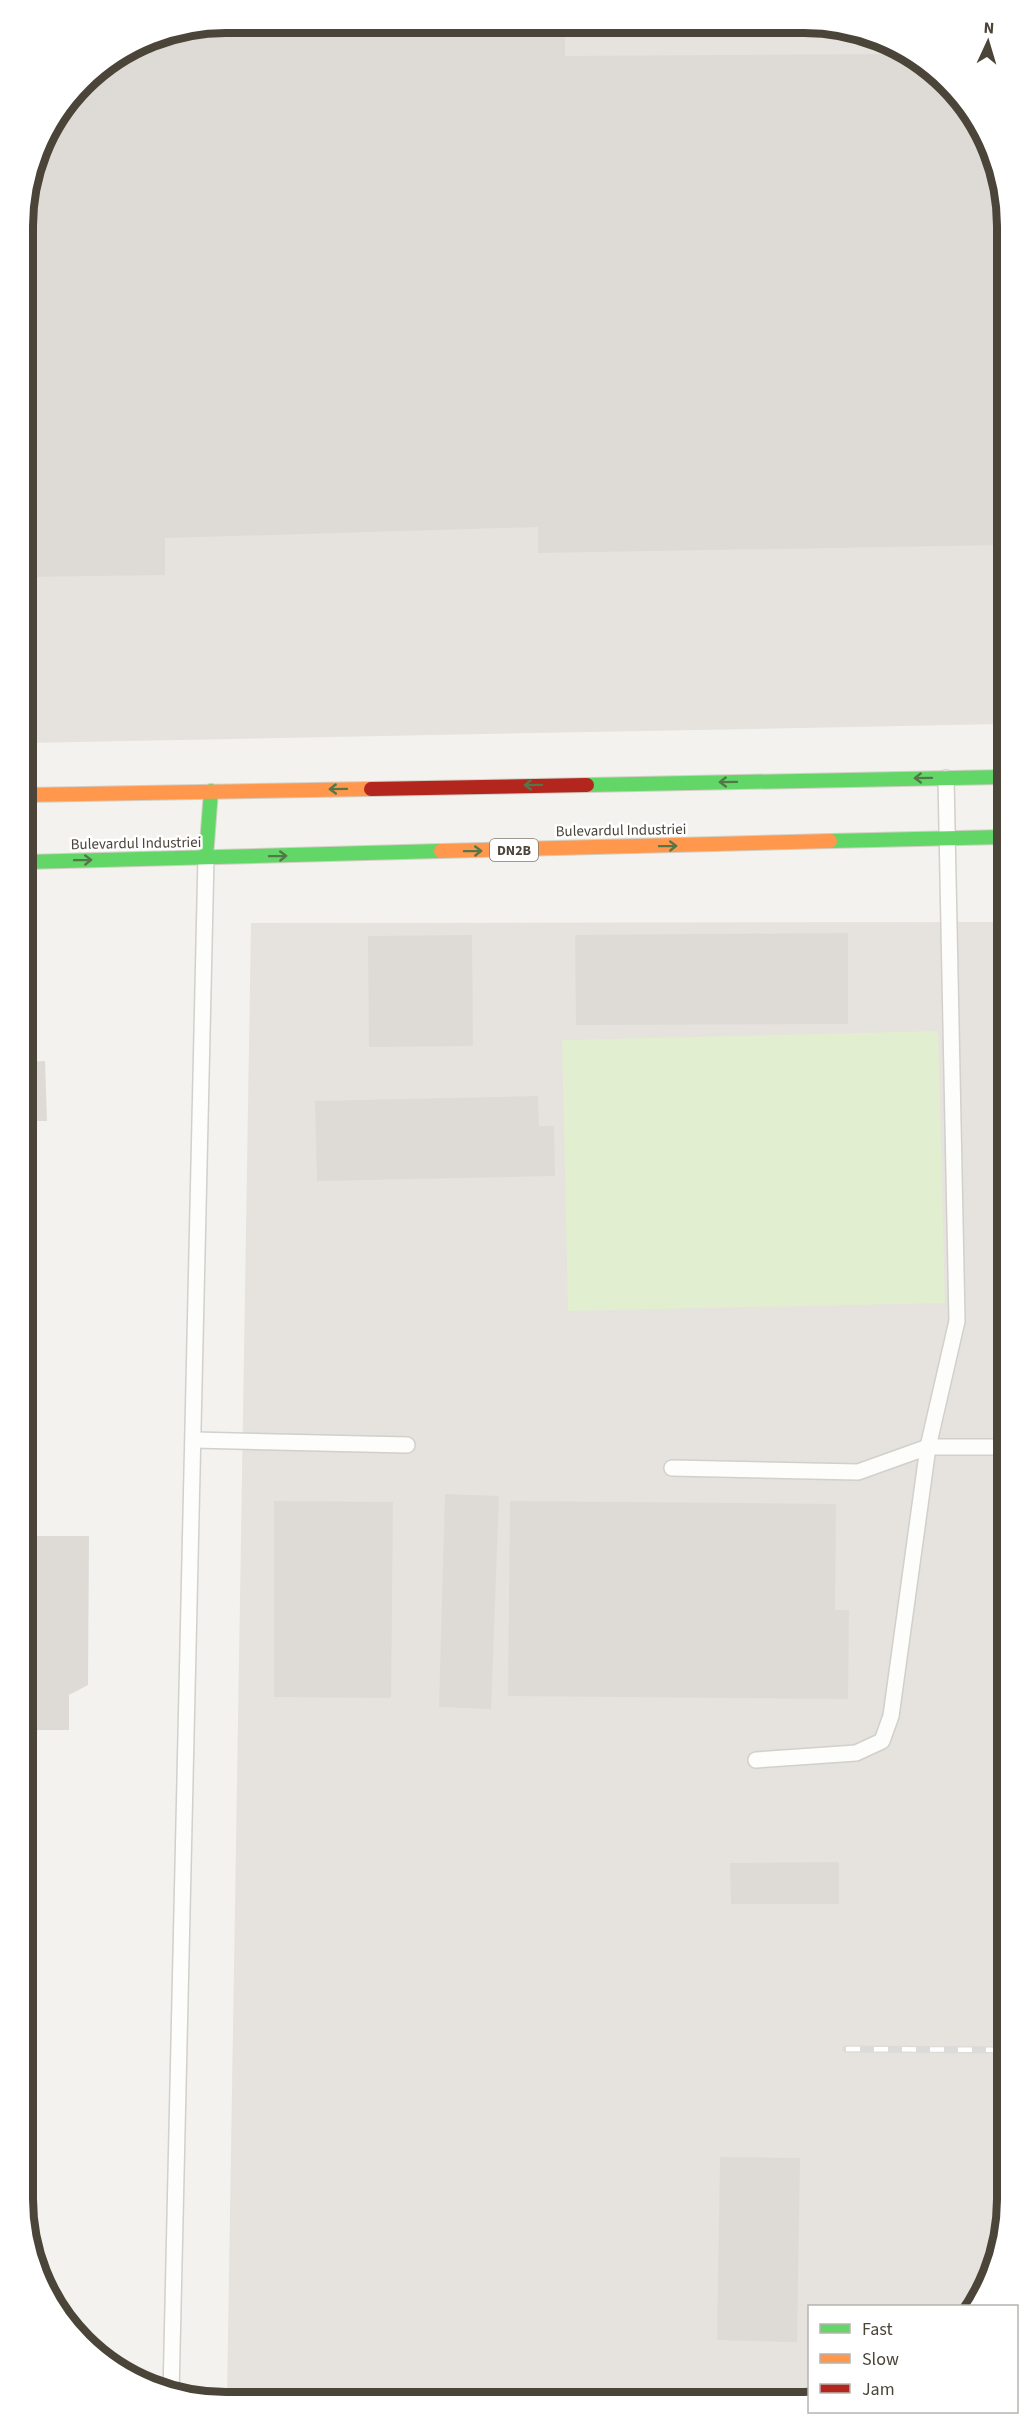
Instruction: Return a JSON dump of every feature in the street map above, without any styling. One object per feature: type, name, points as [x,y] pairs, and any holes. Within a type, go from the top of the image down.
[{"type":"main road","points":[[33,795],[997,777]]},
{"type":"main road","points":[[206,857],[211,791]]},
{"type":"main road","name":"Bulevardul Industriei","points":[[33,862],[997,837]]},
{"type":"lane","points":[[756,1760],[856,1753],[882,1742],[891,1716],[928,1447],[957,1321],[946,778]]},
{"type":"lane","points":[[171,2384],[206,857]]},
{"type":"lane","points":[[194,1440],[407,1445]]},
{"type":"lane","points":[[672,1468],[858,1472],[928,1447],[997,1447]]},
{"type":"shaded area","points":[[213,33],[817,33],[866,43],[911,65],[949,99],[965,119],[982,152],[995,201],[997,226],[997,724],[33,743],[33,213],[37,188],[48,152],[65,119],[89,89],[129,59],[164,43]]},
{"type":"shaded area","points":[[997,922],[997,2212],[987,2261],[966,2305],[808,2305],[808,2392],[227,2392],[251,923]]},
{"type":"green space","points":[[938,1031],[945,1303],[568,1311],[562,1040]]},
{"type":"building","points":[[213,33],[565,33],[565,56],[891,54],[911,65],[931,81],[949,99],[971,129],[990,176],[997,226],[997,545],[538,553],[538,527],[165,538],[165,575],[33,577],[33,213],[37,188],[48,152],[65,119],[89,89],[129,59],[164,43]]},
{"type":"building","points":[[848,933],[848,1024],[576,1025],[575,935]]},
{"type":"building","points":[[472,935],[473,1046],[369,1047],[368,936]]},
{"type":"building","points":[[45,1061],[47,1121],[33,1121],[33,1062]]},
{"type":"building","points":[[538,1096],[539,1126],[554,1126],[555,1176],[317,1181],[315,1101]]},
{"type":"building","points":[[445,1494],[499,1496],[491,1709],[439,1707]]},
{"type":"building","points":[[274,1501],[393,1502],[391,1698],[274,1697]]},
{"type":"building","points":[[510,1501],[836,1504],[835,1610],[849,1610],[848,1699],[508,1696]]},
{"type":"building","points":[[33,1536],[89,1536],[88,1685],[69,1695],[69,1730],[33,1730]]},
{"type":"building","points":[[839,1862],[839,1904],[731,1904],[730,1863]]},
{"type":"building","points":[[720,2157],[800,2158],[797,2342],[717,2340]]},
{"type":"railway","points":[[846,2049],[997,2050]]},
{"type":"traffic: fast","points":[[587,785],[997,777]]},
{"type":"traffic: fast","points":[[206,857],[211,791]]},
{"type":"traffic: fast","points":[[830,841],[997,837]]},
{"type":"traffic: fast","points":[[33,862],[441,851]]},
{"type":"traffic: slow","points":[[33,795],[371,789]]},
{"type":"traffic: slow","points":[[441,851],[830,841]]},
{"type":"traffic: jam","points":[[371,789],[587,785]]}]
